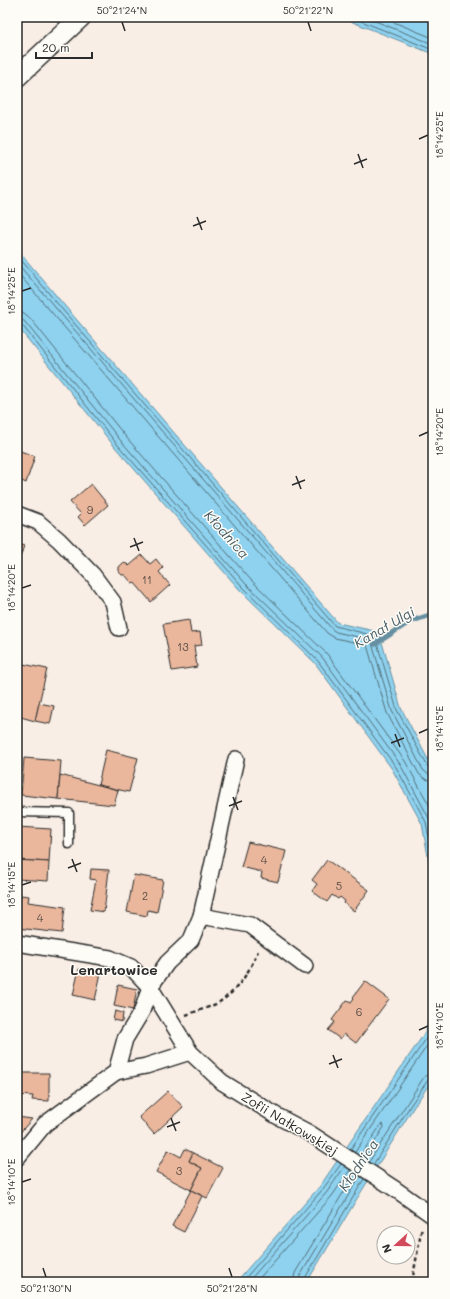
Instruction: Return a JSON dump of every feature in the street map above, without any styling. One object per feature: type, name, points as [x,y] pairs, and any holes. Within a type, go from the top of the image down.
[{"type":"street","points":[[17,77],[81,17]]},
{"type":"street","points":[[17,514],[38,522],[59,540],[93,575],[113,602],[119,628]]},
{"type":"street","points":[[116,1072],[125,1039],[142,1011],[150,987],[166,963],[191,940],[201,916],[236,759]]},
{"type":"street","points":[[201,916],[250,925],[305,966]]},
{"type":"street","name":"Zofii Nałkowskiej","points":[[17,943],[110,958],[131,967],[150,987],[170,1022],[190,1052],[222,1082],[311,1134],[395,1188],[429,1213]]},
{"type":"street","points":[[17,1158],[45,1124],[116,1072],[146,1066],[190,1052]]},
{"type":"lane","points":[[17,812],[69,813],[69,844]]},
{"type":"path","points":[[170,1022],[221,1002],[238,986],[251,966],[264,936]]},
{"type":"path","points":[[412,1282],[429,1213]]},
{"type":"water","points":[[344,17],[433,17],[433,54],[350,21]]},
{"type":"water","name":"Kłodnica","points":[[17,249],[338,623],[379,632],[401,708],[433,769],[433,883],[422,824],[392,769],[315,663],[239,589],[114,446],[17,326]]},
{"type":"water","name":"Kłodnica","points":[[433,995],[433,1079],[415,1105],[307,1282],[236,1282],[320,1186],[426,1031]]},
{"type":"building","points":[[17,450],[35,456],[26,483],[20,480],[18,485],[17,485]]},
{"type":"building","points":[[91,484],[108,505],[85,525],[78,517],[81,514],[70,502]]},
{"type":"building","points":[[17,543],[24,546],[17,566]]},
{"type":"building","points":[[142,555],[150,564],[156,559],[163,568],[159,572],[170,585],[151,602],[134,582],[132,583],[125,575],[122,575],[119,572],[119,567],[123,563],[129,566]]},
{"type":"building","points":[[189,620],[191,633],[200,632],[202,645],[194,646],[197,667],[172,671],[163,624]]},
{"type":"building","points":[[23,664],[47,669],[35,721],[17,716],[17,692]]},
{"type":"building","points":[[39,703],[54,706],[50,724],[35,721]]},
{"type":"building","points":[[106,750],[138,758],[129,792],[98,785]]},
{"type":"building","points":[[24,758],[61,761],[58,799],[21,795]]},
{"type":"building","points":[[60,775],[118,790],[114,805],[58,799]]},
{"type":"building","points":[[17,827],[51,829],[49,862],[17,860]]},
{"type":"building","points":[[248,842],[286,851],[278,882],[261,878],[262,872],[241,867]]},
{"type":"building","points":[[17,860],[49,862],[48,881],[17,879]]},
{"type":"building","points":[[327,860],[369,890],[354,911],[344,903],[345,901],[340,897],[338,899],[332,895],[327,902],[312,891],[317,884],[312,880]]},
{"type":"building","points":[[91,869],[109,870],[104,912],[90,910],[96,880],[90,879]]},
{"type":"building","points":[[134,875],[163,880],[157,912],[148,910],[147,916],[127,912]]},
{"type":"building","points":[[21,895],[29,896],[28,902],[65,907],[62,933],[17,928],[17,901],[20,901]]},
{"type":"building","points":[[79,969],[101,973],[95,1000],[73,995]]},
{"type":"building","points":[[365,981],[389,999],[356,1043],[344,1034],[340,1039],[328,1030],[335,1022],[332,1020],[347,1000],[351,1002]]},
{"type":"building","points":[[118,985],[137,989],[133,1010],[114,1006]]},
{"type":"building","points":[[115,1011],[123,1013],[122,1022],[113,1020]]},
{"type":"building","points":[[17,1073],[49,1073],[49,1101],[32,1100],[33,1096],[17,1095]]},
{"type":"building","points":[[168,1091],[183,1107],[154,1134],[139,1117]]},
{"type":"building","points":[[17,1117],[32,1119],[17,1136]]},
{"type":"building","points":[[185,1149],[193,1153],[189,1161],[202,1168],[191,1190],[156,1172],[168,1150],[181,1157]]},
{"type":"building","points":[[193,1153],[223,1168],[207,1198],[191,1190],[202,1168],[189,1161]]},
{"type":"building","points":[[191,1190],[202,1196],[184,1232],[172,1226]]},
{"type":"waterway","name":"Kanał Ulgi","points":[[375,644],[409,622],[433,614]]},
{"type":"district","name":"Lenartowice","points":[[114,969]]}]
